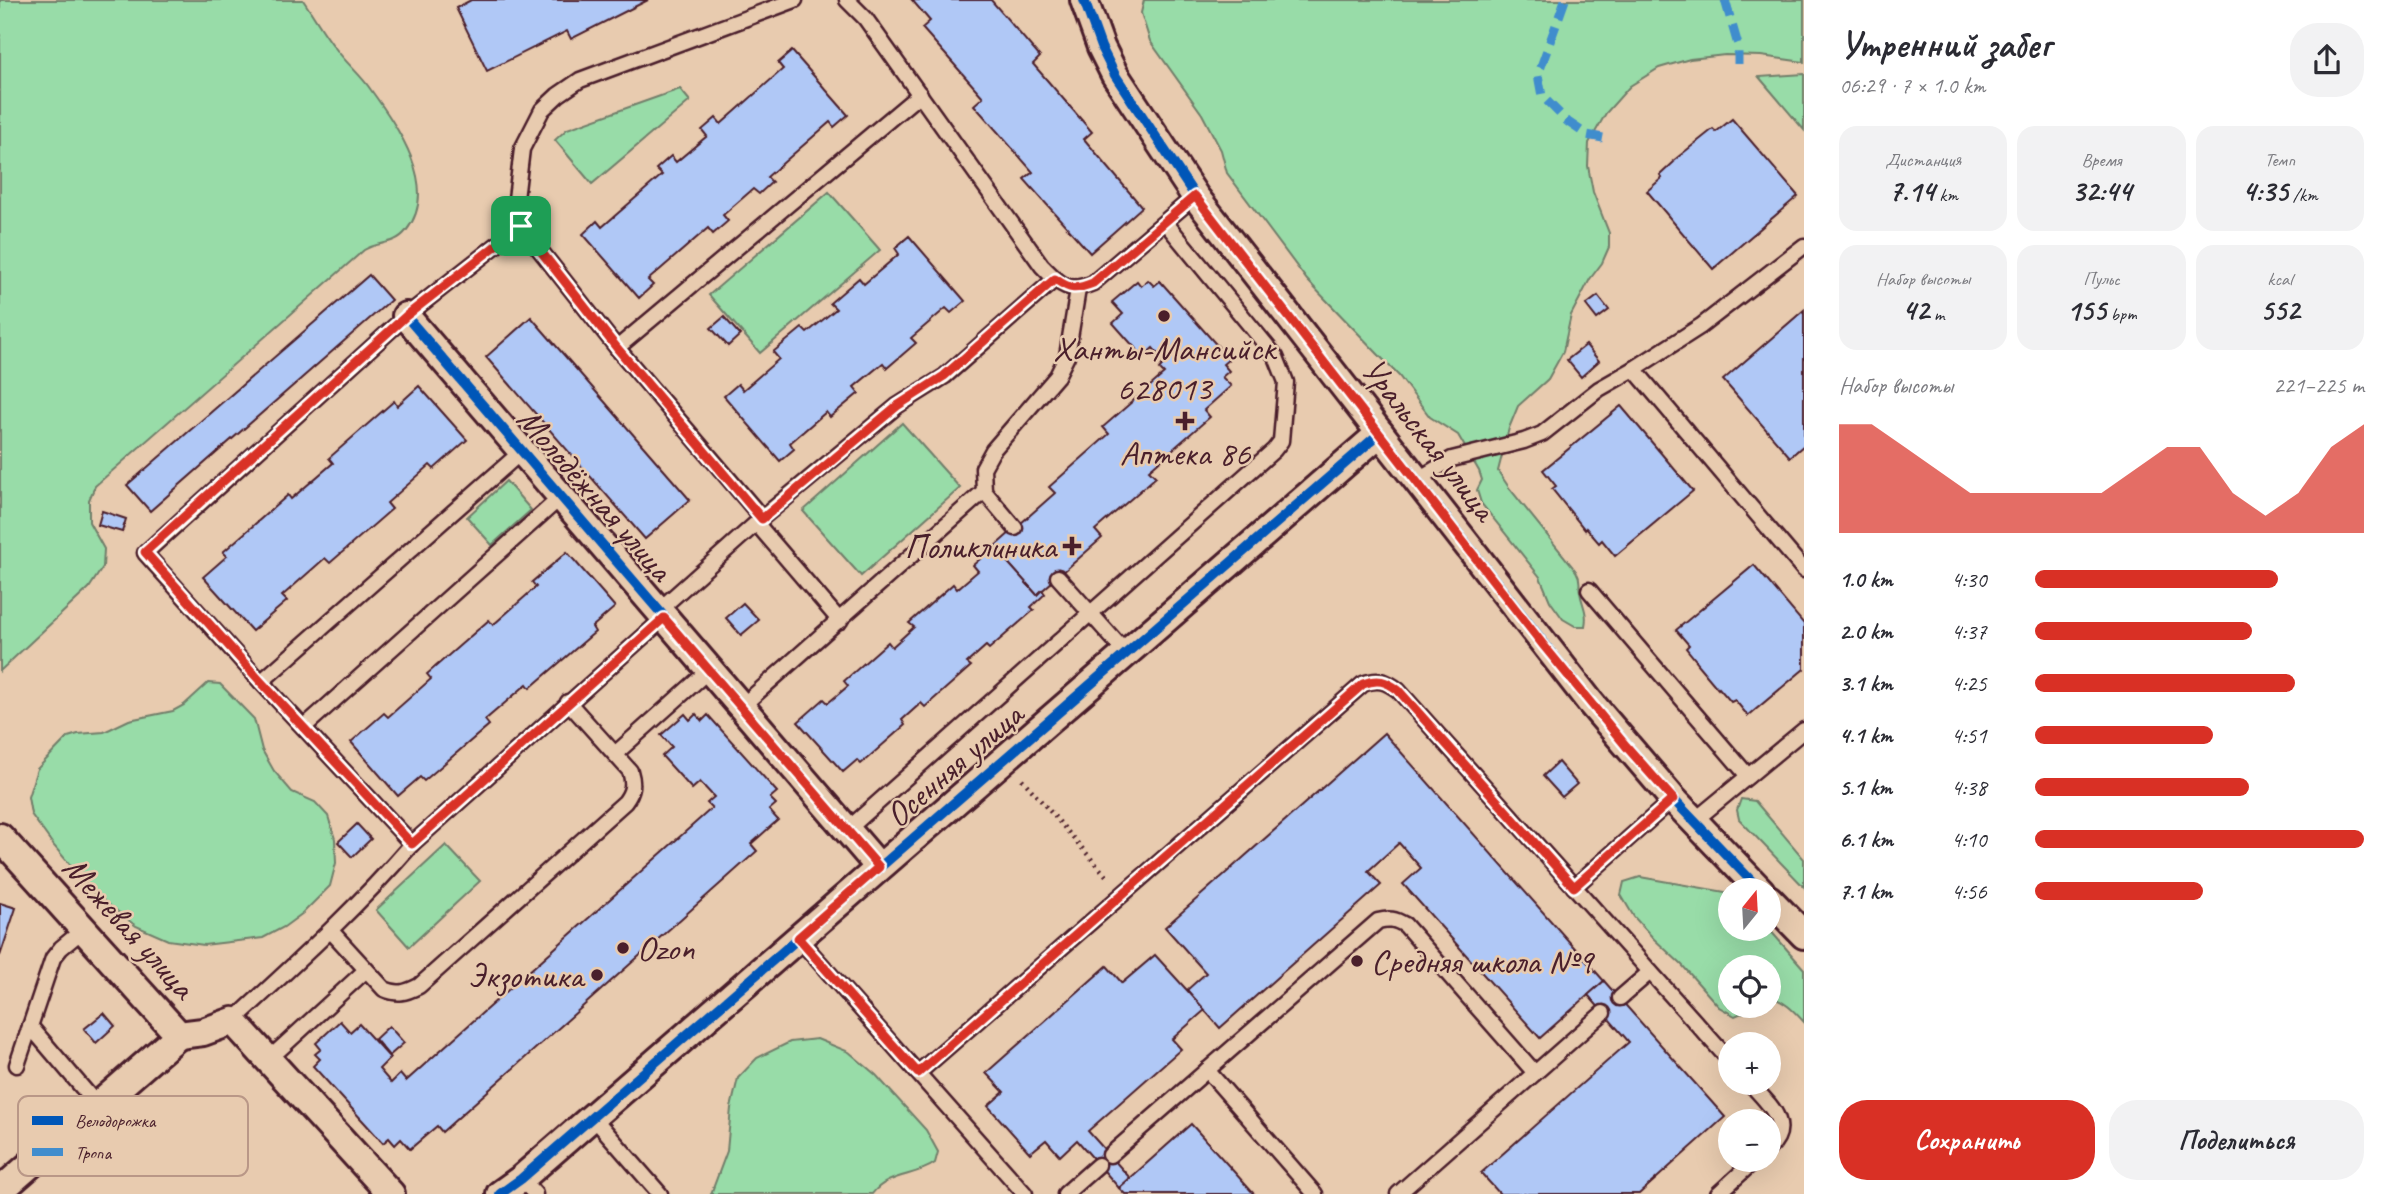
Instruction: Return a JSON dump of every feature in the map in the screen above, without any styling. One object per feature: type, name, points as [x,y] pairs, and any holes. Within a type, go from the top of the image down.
[{"type":"street","name":"Уральская улица","points":[[1084,0],[1101,47],[1115,75],[1195,196],[1544,646],[1626,746],[1749,878]]},
{"type":"street","name":"Молодёжная улица","points":[[406,316],[879,867]]},
{"type":"street","name":"Осенняя улица","points":[[519,1189],[592,1116],[1380,432]]},
{"type":"street","name":"Межевая улица","points":[[0,837],[179,1035],[203,1032],[233,1021],[391,1194]]},
{"type":"street","points":[[1782,912],[1804,935]]},
{"type":"street","points":[[109,1096],[179,1035]]},
{"type":"street","points":[[0,1191],[18,1175]]},
{"type":"lane","points":[[795,0],[580,80],[558,95],[542,110],[522,149],[516,200],[521,226],[840,621]]},
{"type":"lane","points":[[847,0],[865,18],[1042,266],[1065,286],[1078,289],[1093,283],[1195,196]]},
{"type":"lane","points":[[617,348],[920,94]]},
{"type":"lane","points":[[847,830],[1091,615],[1281,441],[1286,382],[1276,357],[1165,222]]},
{"type":"lane","points":[[412,844],[261,682],[145,552],[406,316],[521,226]]},
{"type":"lane","points":[[1417,480],[1452,458],[1524,441],[1542,434],[1598,389],[1701,326],[1804,246]]},
{"type":"lane","points":[[233,1021],[331,931],[381,881],[412,844],[760,521],[897,406],[944,376],[1055,279]]},
{"type":"lane","points":[[1015,528],[984,491],[983,468],[993,450],[1057,376],[1067,356],[1078,289]]},
{"type":"lane","points":[[1634,369],[1804,570]]},
{"type":"lane","points":[[261,682],[521,452]]},
{"type":"lane","points":[[741,707],[984,491]]},
{"type":"lane","points":[[304,727],[561,497]]},
{"type":"lane","points":[[1058,577],[1126,653]]},
{"type":"lane","points":[[1589,590],[1748,776]]},
{"type":"lane","points":[[615,754],[709,670]]},
{"type":"lane","points":[[918,1073],[1363,684],[1374,680],[1386,682],[1398,690],[1718,1048]]},
{"type":"lane","points":[[331,931],[384,989],[396,994],[406,993],[419,986],[625,802],[632,792],[630,771],[568,702]]},
{"type":"lane","points":[[1694,821],[1804,730]]},
{"type":"lane","points":[[1574,887],[1673,799]]},
{"type":"lane","points":[[1065,1194],[1378,921],[1387,918],[1397,919],[1405,925],[1535,1073]]},
{"type":"lane","points":[[17,1065],[53,958],[84,929]]},
{"type":"lane","points":[[798,938],[1025,1194]]},
{"type":"lane","points":[[268,1060],[366,970]]},
{"type":"lane","points":[[1620,998],[1650,972]]},
{"type":"lane","points":[[1398,1194],[1603,1013]]},
{"type":"lane","points":[[30,1026],[90,1096]]},
{"type":"lane","points":[[1207,1070],[1315,1194]]},
{"type":"lane","points":[[1760,1095],[1773,1109]]},
{"type":"lane","points":[[592,1116],[660,1194]]},
{"type":"lane","points":[[1718,1194],[1742,1172]]},
{"type":"path","points":[[1004,758],[1122,895]]},
{"type":"green space","points":[[0,0],[303,0],[340,54],[367,85],[403,139],[417,177],[419,196],[416,214],[401,236],[364,250],[95,486],[89,500],[89,522],[104,549],[103,567],[89,588],[0,671]]},
{"type":"green space","points":[[1144,0],[1804,0],[1804,62],[1761,56],[1725,55],[1690,59],[1659,68],[1630,86],[1606,113],[1589,143],[1588,166],[1593,192],[1609,233],[1609,247],[1571,315],[1563,352],[1548,379],[1518,406],[1509,428],[1498,471],[1576,571],[1585,626],[1575,626],[1563,619],[1550,601],[1540,577],[1481,503],[1477,490],[1482,480],[1479,471],[1458,435],[1430,417],[1399,376],[1307,280],[1227,173],[1221,150],[1202,114],[1150,41],[1141,13]]},
{"type":"green space","points":[[1804,74],[1804,130],[1759,77]]},
{"type":"green space","points":[[680,89],[690,101],[592,184],[555,140],[567,129]]},
{"type":"green space","points":[[829,192],[880,250],[760,353],[709,295]]},
{"type":"green space","points":[[902,423],[960,488],[861,576],[803,511]]},
{"type":"green space","points":[[506,481],[531,510],[492,545],[467,517]]},
{"type":"green space","points":[[208,683],[220,684],[254,719],[262,750],[274,771],[292,792],[315,802],[328,816],[335,839],[336,863],[330,886],[303,913],[284,927],[263,938],[204,945],[168,940],[136,926],[95,894],[31,814],[28,797],[37,769],[68,737],[104,732],[129,720],[173,711],[184,705]]},
{"type":"green space","points":[[1741,799],[1755,801],[1804,859],[1804,887],[1739,819],[1737,810]]},
{"type":"green space","points":[[446,845],[480,881],[409,947],[376,910]]},
{"type":"green space","points":[[1640,877],[1718,891],[1718,942],[1780,942],[1804,969],[1804,1022],[1781,1002],[1781,955],[1718,955],[1718,1006],[1634,917],[1621,895],[1624,882]]},
{"type":"green space","points":[[817,1039],[849,1052],[876,1075],[926,1130],[938,1152],[935,1163],[886,1182],[872,1194],[711,1194],[727,1151],[731,1108],[738,1078],[757,1058],[790,1042]]},
{"type":"building","points":[[471,0],[648,0],[571,39],[567,31],[487,71],[456,8]]},
{"type":"building","points":[[912,0],[991,0],[1040,57],[1033,64],[1092,132],[1084,139],[1142,207],[1090,253],[1024,179],[1033,172],[974,105],[983,97],[922,28],[930,21]]},
{"type":"building","points":[[792,51],[848,115],[834,127],[830,122],[767,177],[772,182],[759,194],[753,189],[723,215],[728,221],[713,234],[708,228],[648,280],[653,285],[639,298],[583,234],[597,221],[602,227],[662,175],[656,169],[671,156],[676,162],[707,136],[702,130],[716,118],[721,124],[783,69],[778,63]]},
{"type":"building","points":[[1732,119],[1798,196],[1713,269],[1647,191],[1662,178],[1660,175],[1673,161],[1713,129],[1716,132]]},
{"type":"building","points":[[909,236],[965,301],[951,313],[946,308],[911,338],[916,343],[887,368],[883,363],[854,387],[859,393],[830,417],[826,412],[790,443],[794,449],[780,461],[724,396],[738,384],[743,390],[779,359],[773,352],[802,328],[807,333],[836,309],[830,303],[859,278],[864,284],[899,254],[895,248]]},
{"type":"building","points":[[369,275],[391,300],[150,511],[127,485]]},
{"type":"building","points":[[1148,280],[1154,286],[1160,281],[1229,359],[1223,364],[1229,371],[1222,377],[1231,386],[1204,410],[1210,417],[1149,470],[1156,477],[1095,530],[1102,538],[1037,595],[994,547],[1055,493],[1049,487],[1109,434],[1103,427],[1164,374],[1159,369],[1165,362],[1153,348],[1143,357],[1113,323],[1123,314],[1112,302],[1137,281],[1141,286]]},
{"type":"building","points":[[1598,296],[1609,310],[1597,319],[1586,305]]},
{"type":"building","points":[[1804,310],[1804,445],[1790,457],[1723,380]]},
{"type":"building","points":[[531,317],[690,500],[645,539],[486,357]]},
{"type":"building","points":[[724,317],[740,335],[728,346],[711,328]]},
{"type":"building","points":[[1586,345],[1599,361],[1581,377],[1567,360]]},
{"type":"building","points":[[419,386],[467,440],[434,469],[430,465],[387,503],[392,509],[330,563],[325,558],[282,596],[287,601],[252,631],[203,577],[227,556],[223,552],[288,495],[291,499],[333,463],[329,458],[394,401],[397,406]]},
{"type":"building","points":[[1621,406],[1693,491],[1615,556],[1602,540],[1599,543],[1586,528],[1585,530],[1552,489],[1556,486],[1543,470]]},
{"type":"building","points":[[102,511],[126,519],[122,532],[98,525]]},
{"type":"building","points":[[994,547],[1037,595],[1042,590],[1045,594],[1031,607],[1034,610],[989,649],[986,646],[967,663],[971,666],[925,707],[921,703],[902,720],[905,725],[861,764],[857,760],[843,772],[798,722],[824,699],[828,703],[848,686],[844,681],[888,642],[892,647],[914,627],[909,623],[953,584],[957,589],[978,571],[973,565]]},
{"type":"building","points":[[567,552],[615,607],[592,627],[595,632],[530,688],[527,684],[485,720],[489,725],[424,781],[420,777],[398,796],[351,742],[384,713],[388,717],[431,679],[427,674],[489,620],[493,625],[536,587],[532,582]]},
{"type":"building","points":[[1754,565],[1804,624],[1804,669],[1748,716],[1735,700],[1731,702],[1718,689],[1697,664],[1686,648],[1689,645],[1676,630]]},
{"type":"building","points":[[743,603],[759,620],[741,635],[726,618]]},
{"type":"building","points":[[685,714],[690,720],[696,714],[702,721],[708,715],[777,792],[770,798],[776,804],[769,810],[778,820],[751,844],[757,851],[442,1132],[437,1126],[410,1149],[401,1139],[395,1145],[389,1138],[383,1143],[313,1066],[320,1059],[315,1054],[321,1049],[316,1043],[340,1021],[350,1032],[359,1024],[390,1058],[379,1069],[391,1083],[400,1074],[406,1081],[712,808],[707,803],[714,797],[700,782],[692,789],[662,756],[672,747],[661,735]]},
{"type":"building","points":[[1384,733],[1604,981],[1540,1038],[1403,884],[1421,868],[1399,843],[1368,871],[1381,885],[1220,1028],[1187,990],[1206,973],[1165,927]]},
{"type":"building","points":[[1558,762],[1577,784],[1562,797],[1543,776]]},
{"type":"building","points":[[357,824],[371,839],[352,857],[338,842]]},
{"type":"building","points":[[0,903],[16,908],[0,956]]},
{"type":"building","points":[[1155,955],[1205,1010],[1172,1039],[1181,1049],[1088,1131],[1130,1178],[1119,1188],[1077,1140],[1060,1156],[1046,1140],[1030,1153],[988,1106],[1004,1092],[986,1073],[1107,966],[1122,983]]},
{"type":"building","points":[[1604,981],[1718,1109],[1718,1123],[1639,1194],[1500,1194],[1481,1173],[1629,1042],[1588,995]]},
{"type":"building","points":[[104,1013],[115,1026],[96,1043],[84,1029]]},
{"type":"building","points":[[389,1026],[404,1043],[389,1056],[375,1039]]},
{"type":"building","points":[[1191,1124],[1254,1194],[1125,1194],[1119,1188]]},
{"type":"marked path","points":[[1565,0],[1538,75],[1542,96],[1568,122],[1587,135],[1603,138]]},
{"type":"marked path","points":[[1725,0],[1738,45],[1738,64]]},
{"type":"cycle path","points":[[1084,0],[1101,47],[1115,75],[1195,196],[1590,702],[1673,799],[1749,878]]},
{"type":"cycle path","points":[[406,316],[879,867]]},
{"type":"cycle path","points":[[500,1194],[521,1179],[1380,433]]},
{"type":"place","name":"Ханты-Мансийск 628013","points":[[1164,316]]},
{"type":"place","name":"Аптека 86","points":[[1185,421]]},
{"type":"place","name":"Поликлиника","points":[[1072,546]]},
{"type":"place","name":"Ozon","points":[[623,948]]},
{"type":"place","name":"Средняя школа №9","points":[[1357,961]]},
{"type":"place","name":"Экзотика","points":[[597,975]]},
{"type":"route","points":[[1195,196],[1544,646],[1673,799],[1574,887],[1398,690],[1386,682],[1374,680],[1363,684],[918,1073],[798,938],[879,867],[664,618],[412,844],[261,682],[145,552],[406,316],[521,226],[617,348],[762,519],[897,406],[944,376],[1055,279],[1065,286],[1078,289],[1093,283],[1195,196]]}]
